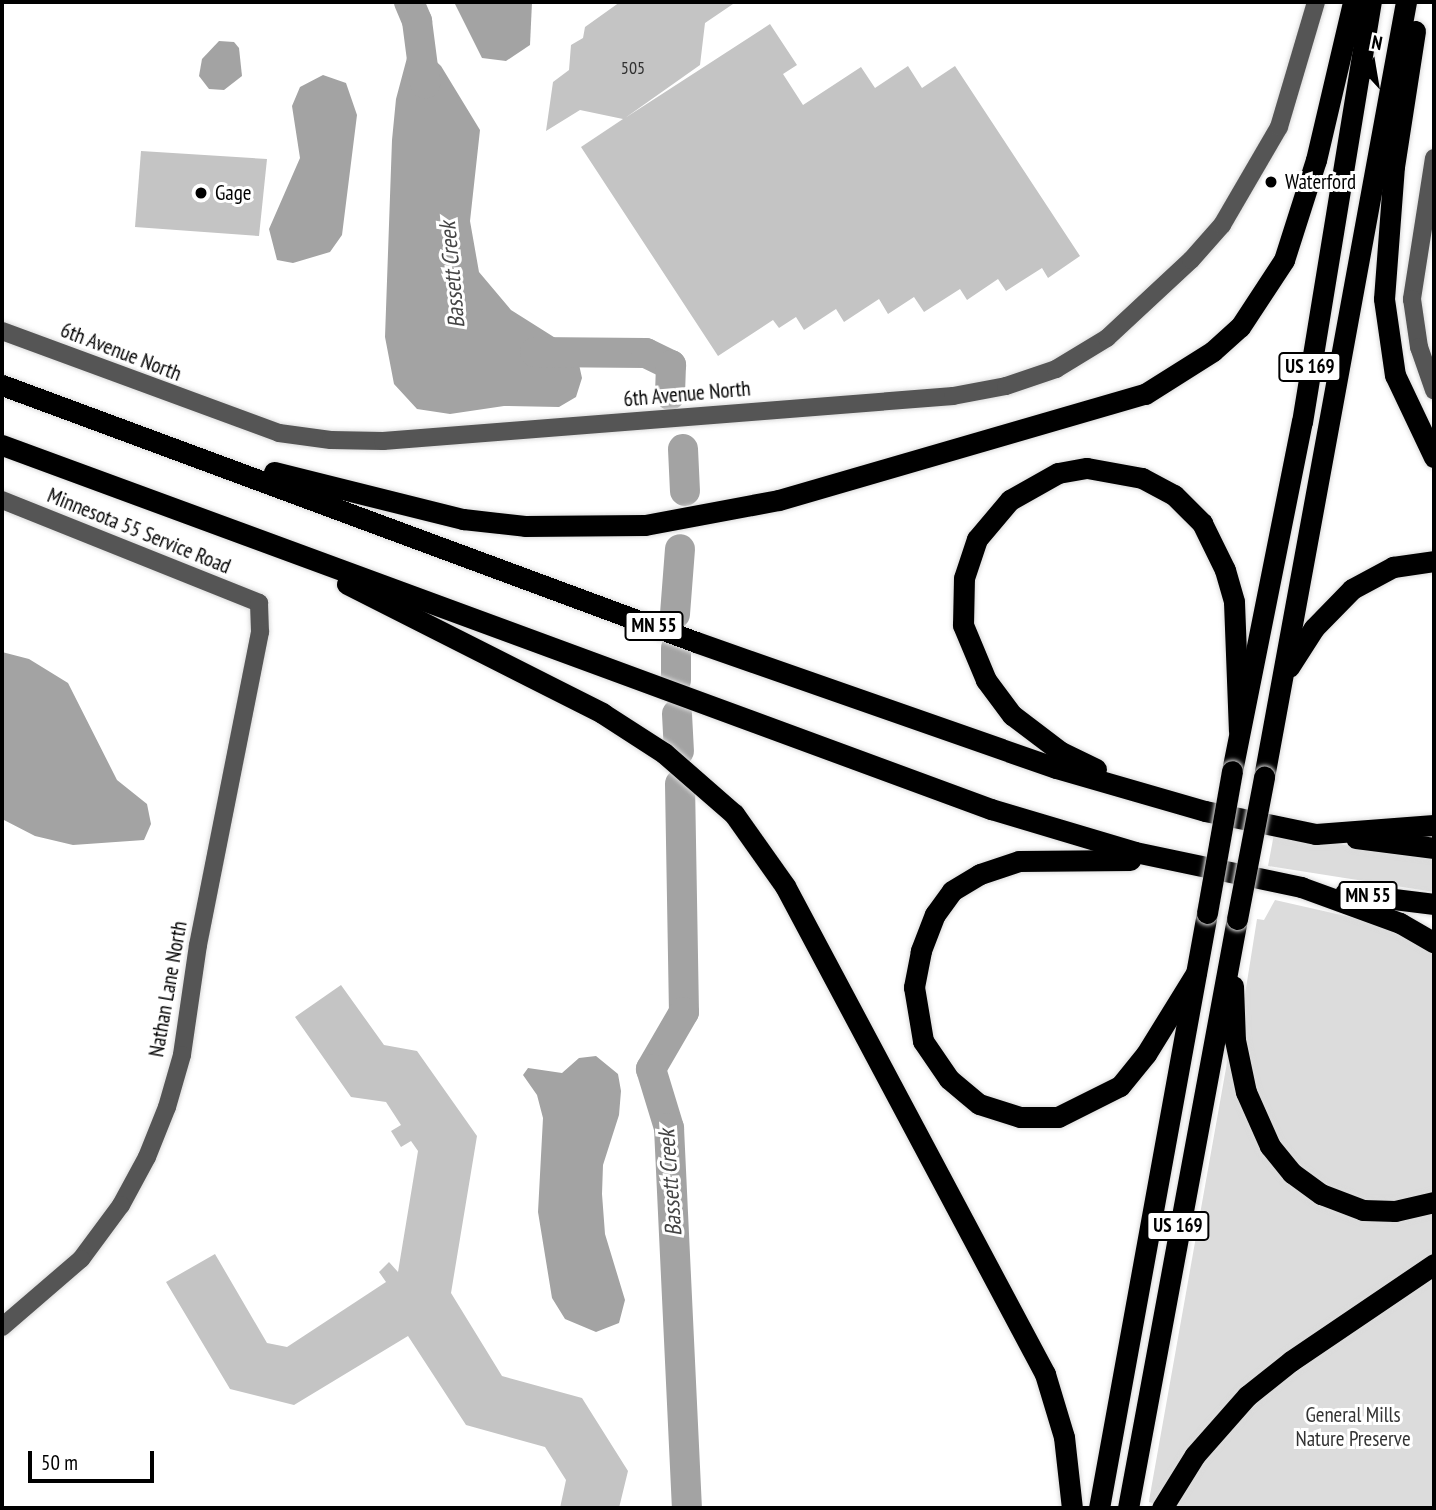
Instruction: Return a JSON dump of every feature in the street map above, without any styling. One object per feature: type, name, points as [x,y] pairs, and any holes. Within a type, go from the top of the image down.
[{"type":"highway","points":[[176,449],[463,519],[525,526],[645,525],[779,500],[1145,394],[1213,351],[1240,327],[1284,260],[1316,160],[1353,2]]},
{"type":"highway","name":"US 169","points":[[1098,1508],[1239,731],[1302,422],[1371,2]]},
{"type":"highway","name":"US 169","points":[[1128,1508],[1284,675],[1406,2]]},
{"type":"highway","points":[[1416,2],[1394,166],[1384,299],[1395,375],[1434,457]]},
{"type":"highway","name":"MN 55","points":[[2,385],[876,707],[1165,801],[1316,834],[1434,848]]},
{"type":"highway","name":"MN 55","points":[[2,445],[991,810],[1194,865],[1301,887],[1434,904]]},
{"type":"highway","points":[[1165,801],[1061,752],[1012,715],[986,680],[964,625],[964,578],[977,539],[998,511],[1045,477],[1087,468],[1142,478],[1183,502],[1202,523],[1230,586],[1239,731]]},
{"type":"highway","points":[[297,554],[413,621],[602,713],[664,753],[734,814],[785,886],[1045,1374],[1067,1451],[1072,1508]]},
{"type":"highway","points":[[1284,675],[1314,628],[1352,589],[1393,567],[1434,561]]},
{"type":"highway","points":[[1316,834],[1434,825]]},
{"type":"highway","points":[[1194,865],[1041,858],[972,877],[952,891],[930,924],[914,987],[923,1041],[964,1092],[979,1104],[1020,1117],[1058,1117],[1120,1086],[1146,1054],[1196,972]]},
{"type":"highway","points":[[1301,887],[1400,923],[1434,943]]},
{"type":"highway","points":[[1232,945],[1235,1040],[1241,1074],[1257,1121],[1281,1160],[1305,1184],[1348,1206],[1395,1211],[1434,1202]]},
{"type":"highway","points":[[1162,1508],[1195,1455],[1247,1396],[1291,1361],[1434,1264]]},
{"type":"street","name":"6th Avenue North","points":[[2,331],[266,429],[331,440],[383,441],[953,396],[1006,386],[1056,369],[1107,338],[1191,260],[1222,225],[1279,127],[1316,2]]},
{"type":"street","points":[[1433,387],[1419,347],[1412,299],[1434,158]]},
{"type":"street","name":"Minnesota 55 Service Road","points":[[2,500],[258,603]]},
{"type":"street","name":"Nathan Lane North","points":[[2,1327],[81,1259],[121,1205],[147,1157],[167,1107],[182,1055],[195,958],[260,632],[258,603]]},
{"type":"green space","points":[[1274,834],[1434,859],[1434,892],[1268,866]]},
{"type":"green space","points":[[1275,900],[1381,924],[1434,952],[1434,1194],[1395,1204],[1348,1198],[1304,1172],[1277,1141],[1246,1067],[1243,1007],[1257,919],[1264,920]]},
{"type":"green space","points":[[1228,1057],[1236,1082],[1327,1208],[1350,1216],[1401,1220],[1434,1212],[1434,1257],[1293,1352],[1156,1504],[1149,1502],[1150,1495]]},
{"type":"green space","name":"General Mills Nature Preserve","points":[[1434,1275],[1434,1508],[1172,1508],[1197,1466],[1267,1392]]},
{"type":"water","points":[[454,2],[532,2],[530,45],[506,61],[482,58]]},
{"type":"water","points":[[412,39],[441,66],[480,130],[470,221],[479,272],[511,310],[576,351],[582,378],[576,397],[559,407],[504,406],[450,414],[417,409],[394,384],[385,337],[392,140],[396,99]]},
{"type":"water","points":[[219,41],[234,42],[239,48],[242,76],[224,90],[209,89],[199,76],[202,59]]},
{"type":"water","points":[[323,75],[346,83],[357,115],[342,235],[330,252],[293,263],[277,260],[269,229],[300,158],[292,106],[300,87]]},
{"type":"water","points":[[2,652],[29,659],[68,683],[117,780],[147,804],[151,824],[144,840],[73,845],[35,836],[2,819]]},
{"type":"water","points":[[596,1056],[618,1074],[621,1091],[619,1115],[603,1165],[602,1194],[605,1234],[625,1300],[619,1323],[596,1332],[565,1319],[552,1298],[538,1212],[543,1118],[537,1095],[523,1075],[528,1068],[562,1073],[579,1058]]},
{"type":"building","points":[[620,2],[733,4],[705,23],[700,65],[625,118],[770,24],[797,65],[783,74],[803,105],[861,67],[875,88],[908,66],[922,88],[955,66],[1080,256],[1048,278],[1042,268],[1006,291],[998,279],[967,300],[960,289],[924,312],[914,297],[888,314],[879,299],[844,322],[836,309],[804,330],[796,317],[779,328],[773,320],[718,356],[581,147],[623,119],[580,110],[546,131],[553,82],[569,70],[571,45],[583,38],[585,27]]},
{"type":"building","name":"Gage","points":[[141,151],[267,159],[259,236],[135,227]]},
{"type":"building","points":[[341,985],[384,1045],[417,1051],[477,1136],[451,1293],[502,1376],[582,1398],[628,1471],[619,1508],[560,1508],[566,1480],[545,1447],[466,1425],[408,1336],[294,1405],[230,1389],[166,1282],[215,1254],[267,1343],[287,1347],[386,1282],[379,1272],[389,1262],[398,1272],[418,1151],[411,1141],[401,1147],[391,1131],[401,1125],[386,1102],[351,1097],[295,1017]]},
{"type":"waterway","name":"Bassett Creek","points":[[409,2],[417,21],[425,83]]},
{"type":"waterway","name":"Bassett Creek","points":[[535,352],[646,353],[671,365],[670,395]]},
{"type":"waterway","name":"Bassett Creek","points":[[683,449],[685,491]]},
{"type":"waterway","name":"Bassett Creek","points":[[675,614],[680,549]]},
{"type":"waterway","name":"Bassett Creek","points":[[676,648],[676,680]]},
{"type":"waterway","name":"Bassett Creek","points":[[677,714],[679,751]]},
{"type":"waterway","name":"Bassett Creek","points":[[680,784],[684,1012],[651,1069],[669,1128],[687,1508]]},
{"type":"place","name":"Waterford","points":[[1271,182]]},
{"type":"place","name":"Gage","points":[[201,193]]}]
